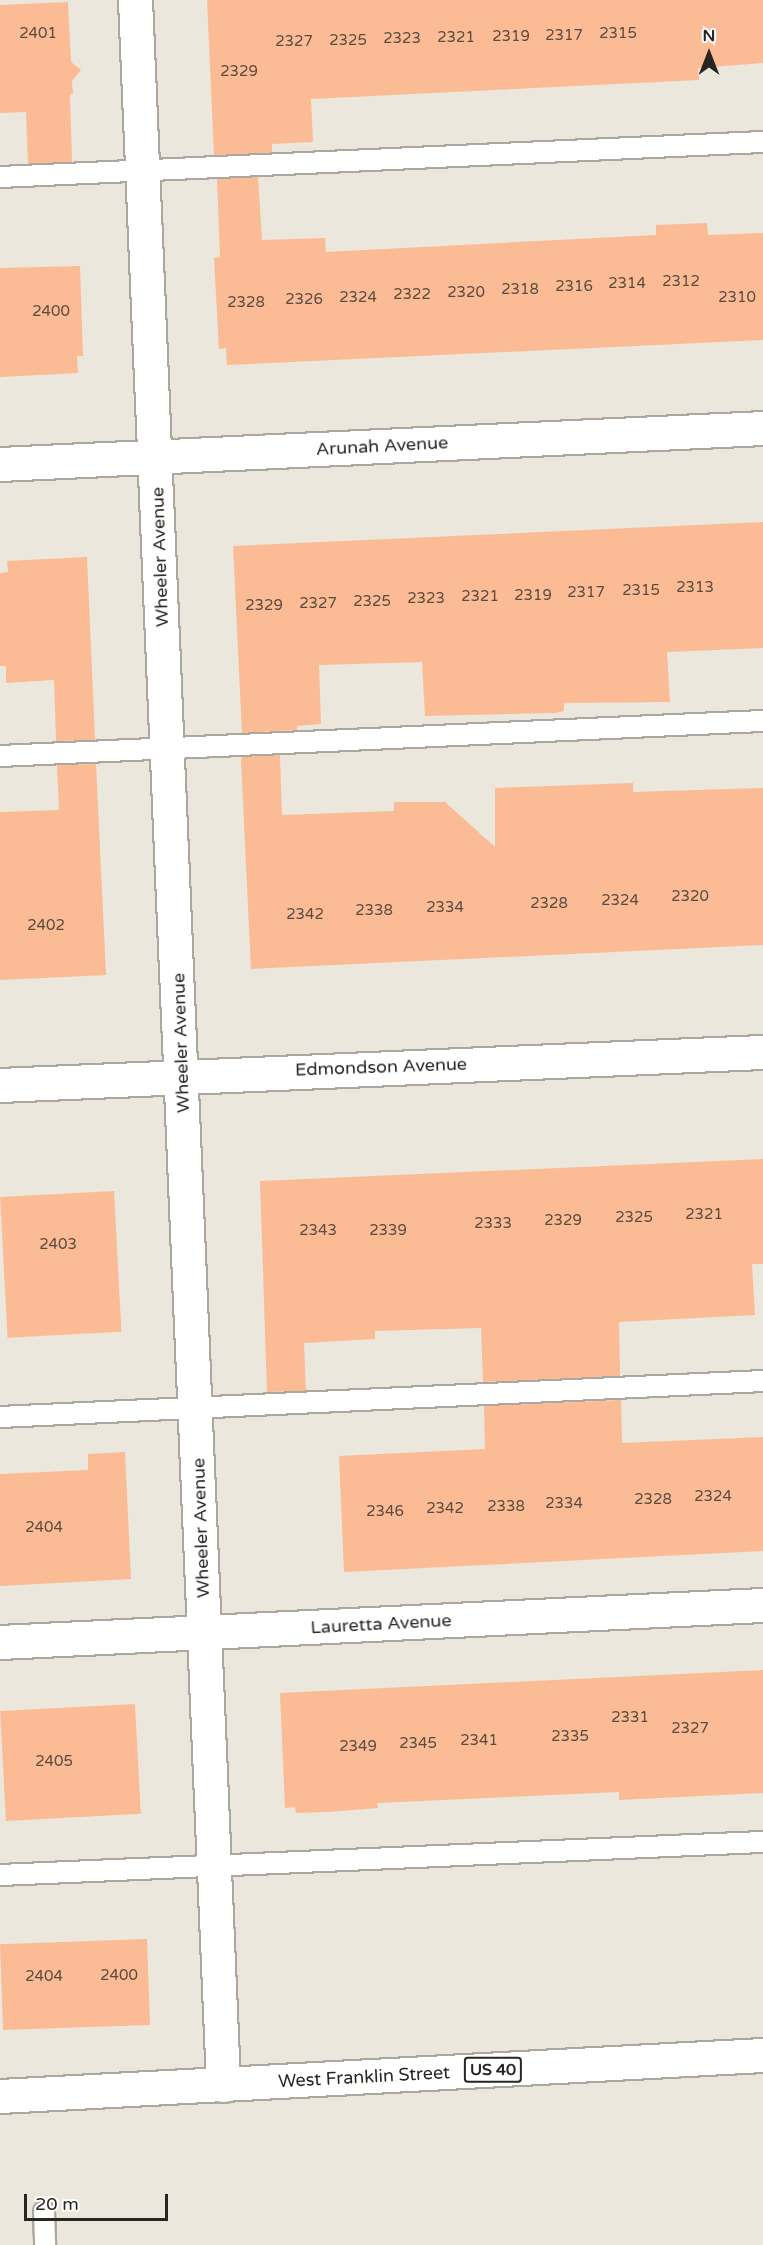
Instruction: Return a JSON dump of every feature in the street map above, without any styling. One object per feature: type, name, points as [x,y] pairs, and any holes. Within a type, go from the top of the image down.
[{"type":"street","name":"Wheeler Avenue","points":[[135,0],[216,1865],[223,2085]]},
{"type":"street","name":"Arunah Avenue","points":[[0,464],[763,428]]},
{"type":"street","name":"Edmondson Avenue","points":[[0,1085],[763,1052]]},
{"type":"street","name":"Lauretta Avenue","points":[[0,1642],[763,1605]]},
{"type":"street","name":"West Franklin Street","points":[[0,2096],[763,2055]]},
{"type":"lane","points":[[0,177],[763,142]]},
{"type":"lane","points":[[0,756],[763,721]]},
{"type":"lane","points":[[0,1417],[763,1381]]},
{"type":"lane","points":[[0,1875],[763,1842]]},
{"type":"lane","points":[[44,2212],[45,2245]]},
{"type":"building","points":[[207,0],[763,0],[763,63],[698,68],[699,80],[311,99],[313,142],[272,144],[272,153],[214,155]]},
{"type":"building","points":[[68,2],[71,62],[81,70],[72,81],[73,94],[70,94],[72,162],[28,164],[26,112],[0,113],[0,5]]},
{"type":"building","points":[[258,177],[262,240],[325,238],[326,252],[656,235],[656,225],[707,223],[708,235],[763,233],[763,340],[227,365],[226,348],[219,349],[214,258],[220,257],[217,179]]},
{"type":"building","points":[[80,266],[83,356],[77,356],[78,373],[0,377],[0,268]]},
{"type":"building","points":[[763,522],[763,648],[667,652],[670,702],[564,703],[564,711],[556,713],[425,716],[422,662],[319,665],[321,724],[297,726],[297,730],[242,733],[233,546]]},
{"type":"building","points":[[87,557],[95,740],[56,741],[54,680],[6,683],[6,666],[0,666],[0,573],[8,572],[7,561]]},
{"type":"building","points":[[280,755],[282,815],[394,811],[394,802],[445,802],[495,847],[495,788],[633,783],[633,792],[763,788],[763,945],[251,969],[241,760],[242,757]]},
{"type":"building","points":[[96,764],[106,975],[0,980],[0,812],[59,810],[57,765]]},
{"type":"building","points":[[763,1159],[763,1264],[752,1264],[755,1315],[619,1322],[620,1376],[483,1382],[481,1328],[375,1331],[375,1339],[304,1343],[306,1391],[267,1392],[260,1181]]},
{"type":"building","points":[[114,1191],[121,1332],[8,1338],[0,1197]]},
{"type":"building","points":[[621,1400],[622,1443],[763,1437],[763,1551],[344,1572],[339,1456],[485,1449],[484,1406]]},
{"type":"building","points":[[125,1452],[131,1579],[0,1586],[0,1474],[88,1470],[88,1454]]},
{"type":"building","points":[[763,1670],[763,1793],[619,1800],[619,1792],[377,1803],[378,1808],[328,1812],[296,1813],[295,1807],[285,1808],[280,1693]]},
{"type":"building","points":[[135,1704],[141,1814],[6,1821],[0,1711]]},
{"type":"building","points":[[147,1939],[150,2025],[3,2030],[0,1944]]}]
